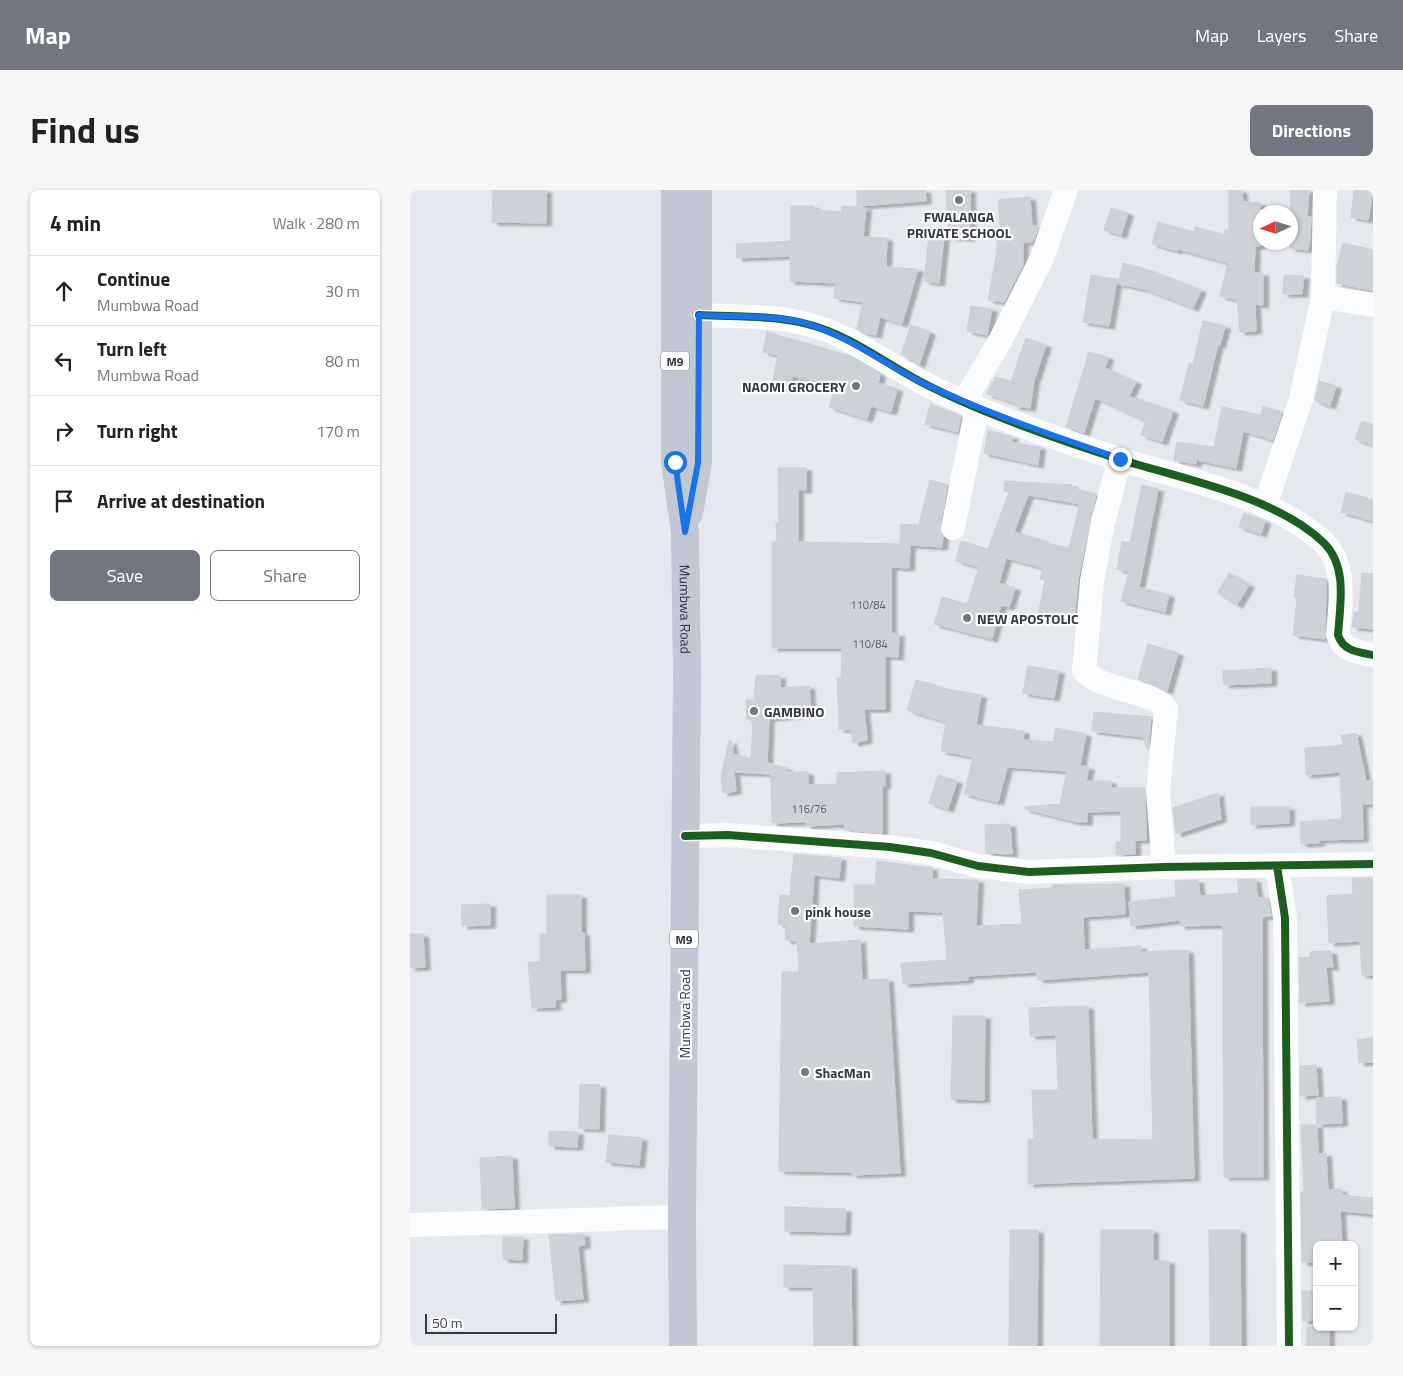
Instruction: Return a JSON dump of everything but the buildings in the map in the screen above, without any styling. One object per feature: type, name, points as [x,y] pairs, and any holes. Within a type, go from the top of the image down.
[{"type":"main road","name":"Mumbwa Road","points":[[675,190],[675,462],[685,532],[687,675],[682,1217],[683,1346]]},
{"type":"main road","name":"Mumbwa Road","points":[[685,532],[698,463],[698,190]]},
{"type":"street","points":[[953,528],[971,404],[1042,258],[1066,190]]},
{"type":"street","points":[[1265,505],[1301,399],[1323,297],[1325,190]]},
{"type":"street","points":[[1323,297],[1373,305]]},
{"type":"street","points":[[699,315],[806,323],[863,348],[926,385],[971,404],[1120,459],[1265,505],[1301,526],[1324,544],[1337,563],[1341,588],[1338,635],[1340,642],[1354,651],[1373,655]]},
{"type":"street","points":[[1120,459],[1103,522],[1092,580],[1084,671],[1090,678],[1101,683],[1152,699],[1166,708],[1158,792],[1164,867]]},
{"type":"street","points":[[685,836],[748,836],[890,847],[931,853],[978,866],[1029,872],[1164,867],[1373,864]]},
{"type":"street","points":[[1277,866],[1285,927],[1289,1346]]},
{"type":"street","points":[[410,1225],[682,1217]]},
{"type":"cycle path","points":[[699,315],[781,319],[823,329],[854,343],[927,385],[998,417],[1122,460],[1228,491],[1281,513],[1304,527],[1324,543],[1332,553],[1340,575],[1341,599],[1338,635],[1340,640],[1347,648],[1373,655]]},
{"type":"cycle path","points":[[685,836],[728,835],[890,847],[931,853],[978,866],[1029,872],[1164,867],[1373,864]]},
{"type":"cycle path","points":[[1277,866],[1285,918],[1289,1346]]},
{"type":"place","name":"FWALANGA PRIVATE SCHOOL","points":[[959,200]]},
{"type":"place","name":"NAOMI GROCERY","points":[[856,386]]},
{"type":"place","name":"NEW APOSTOLIC","points":[[967,618]]},
{"type":"place","name":"GAMBINO","points":[[754,711]]},
{"type":"place","name":"pink house","points":[[795,911]]},
{"type":"place","name":"ShacMan","points":[[805,1072]]},
{"type":"route","points":[[675,462],[685,532],[697,477],[698,463],[699,315],[806,323],[836,334],[926,385],[964,402],[1120,459]]}]
